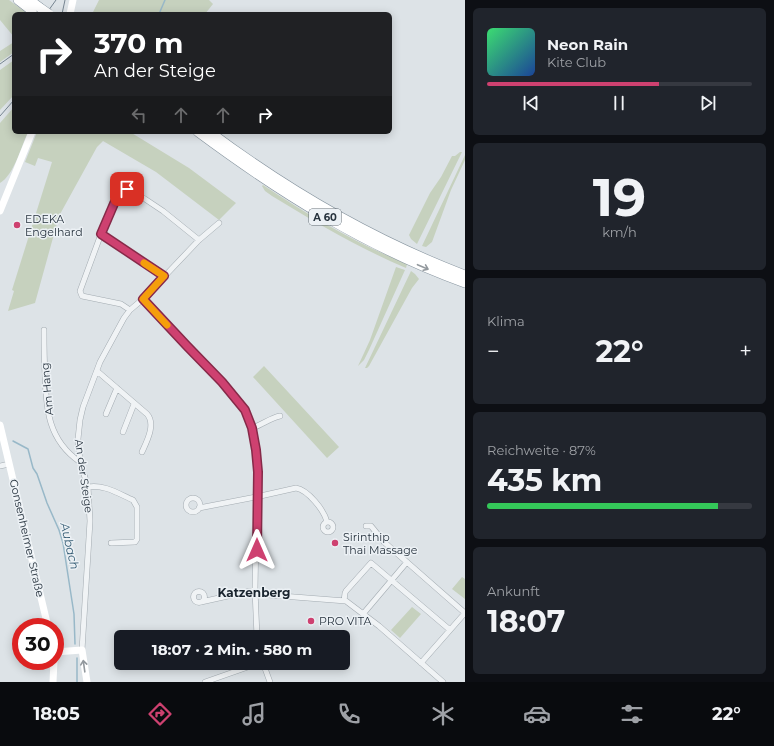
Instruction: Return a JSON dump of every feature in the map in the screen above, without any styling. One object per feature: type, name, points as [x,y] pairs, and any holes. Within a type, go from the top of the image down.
[{"type":"highway","points":[[18,0],[37,11]]},
{"type":"highway","points":[[30,0],[37,11]]},
{"type":"highway","name":"A 60","points":[[201,134],[267,181],[342,227],[419,265],[465,283]]},
{"type":"highway","name":"A 60","points":[[213,134],[270,175],[345,220],[412,254],[465,275]]},
{"type":"main road","points":[[70,12],[73,0]]},
{"type":"main road","points":[[0,211],[31,134]]},
{"type":"main road","name":"Gonsenheimer Straße","points":[[0,426],[46,618]]},
{"type":"main road","points":[[64,652],[82,650],[87,682]]},
{"type":"main road","points":[[64,656],[74,651]]},
{"type":"main road","points":[[53,682],[54,670]]},
{"type":"street","points":[[130,310],[121,304],[82,296],[80,294],[101,234],[119,192],[127,189],[163,211],[199,240]]},
{"type":"street","name":"An der Steige","points":[[82,650],[90,542],[90,503],[88,487],[80,462],[78,439],[83,407],[97,371],[124,318],[130,310],[143,299],[199,240],[219,223]]},
{"type":"street","points":[[101,234],[164,276]]},
{"type":"street","points":[[143,299],[182,342],[229,389],[245,410],[252,428],[258,472],[256,498],[257,630]]},
{"type":"street","name":"Am Hang","points":[[44,330],[46,397],[52,428],[62,445],[80,462]]},
{"type":"street","points":[[97,371],[147,414],[151,421],[148,437],[142,452]]},
{"type":"street","points":[[106,414],[117,388]]},
{"type":"street","points":[[124,432],[134,404]]},
{"type":"street","points":[[252,428],[280,416]]},
{"type":"street","points":[[0,466],[9,464]]},
{"type":"street","points":[[88,487],[102,486],[133,500],[136,503],[137,539],[135,542],[112,543]]},
{"type":"street","points":[[199,508],[256,498],[296,488],[307,492],[324,515],[327,522]]},
{"type":"street","points":[[366,526],[371,526],[375,533],[465,613],[421,663]]},
{"type":"street","points":[[363,614],[408,562]]},
{"type":"street","points":[[344,601],[346,590],[371,563],[450,630]]},
{"type":"street","points":[[200,602],[256,592],[346,601],[443,682]]},
{"type":"street","points":[[205,682],[239,670]]},
{"type":"street","points":[[266,670],[270,682]]},
{"type":"green space","points":[[0,0],[9,0],[25,12],[12,12],[12,35],[0,20]]},
{"type":"green space","points":[[99,0],[209,0],[213,4],[207,12],[93,12]]},
{"type":"green space","points":[[12,43],[12,53],[0,62],[0,51]]},
{"type":"green space","points":[[12,61],[12,97],[0,110],[0,70]]},
{"type":"green space","points":[[12,109],[12,134],[27,134],[17,160],[9,174],[0,183],[0,123]]},
{"type":"green space","points":[[36,134],[133,134],[189,168],[236,203],[219,220],[156,172],[103,141],[97,147],[59,216],[35,303],[8,311],[14,291],[12,290],[52,162],[38,158],[35,166],[25,162]]},
{"type":"green space","points":[[462,152],[417,244],[409,235],[430,193],[441,177],[452,156],[455,156]]},
{"type":"green space","points":[[465,155],[465,160],[451,190],[432,242],[426,247],[422,246]]},
{"type":"green space","points":[[263,185],[333,228],[369,247],[407,264],[406,268],[355,244],[305,216],[265,191],[262,186]]},
{"type":"green space","points":[[396,267],[405,270],[369,350],[364,360],[358,366],[370,340]]},
{"type":"green space","points":[[411,271],[419,279],[412,288],[369,366],[365,368]]},
{"type":"green space","points":[[264,366],[339,447],[327,458],[253,377]]},
{"type":"green space","points":[[462,577],[465,579],[465,599],[452,589]]},
{"type":"green space","points":[[412,607],[421,614],[400,638],[391,630]]},
{"type":"waterway","points":[[160,12],[165,0]]},
{"type":"waterway","name":"Aubach","points":[[13,441],[28,449],[33,468],[37,474],[63,543],[74,614],[75,644]]},
{"type":"waterway","name":"Aubach","points":[[77,658],[77,682]]},
{"type":"tram line","points":[[47,12],[56,0]]},
{"type":"tram line","points":[[62,12],[65,0]]},
{"type":"tram line","points":[[0,64],[12,55]]},
{"type":"tram line","points":[[0,116],[12,102]]},
{"type":"slow traffic","points":[[144,263],[164,276],[143,299],[167,325]]},
{"type":"place","name":"EDEKA Engelhard","points":[[17,225]]},
{"type":"place","name":"Sirinthip Thai Massage","points":[[335,543]]},
{"type":"place","name":"PRO VITA","points":[[311,621]]},
{"type":"district","name":"Katzenberg","points":[[254,592]]},
{"type":"route","points":[[127,189],[119,192],[101,234],[164,276],[143,299],[222,382],[245,410],[252,428],[258,472],[256,498],[257,550]]}]
